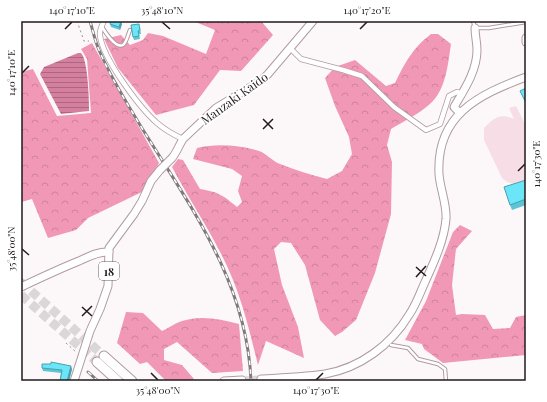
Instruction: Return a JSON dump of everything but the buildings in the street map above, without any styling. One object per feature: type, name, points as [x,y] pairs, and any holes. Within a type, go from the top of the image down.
[{"type":"highway","points":[[118,381],[101,359],[132,381]]},
{"type":"street","points":[[104,21],[99,34],[116,72],[150,116],[158,124],[183,139]]},
{"type":"street","name":"Manzaki Kaido","points":[[109,252],[111,244],[134,214],[151,181],[178,151],[179,145],[183,139],[216,108],[262,80],[313,21]]},
{"type":"street","points":[[460,113],[454,107],[463,94],[474,66],[477,50],[474,25]]},
{"type":"street","points":[[290,48],[301,59],[362,76],[394,107],[426,130],[440,124],[449,96],[457,92],[463,94]]},
{"type":"street","points":[[261,379],[326,374],[351,366],[365,359],[387,344],[404,324],[414,306],[443,238],[446,217],[439,176],[439,159],[445,136],[452,122],[473,101],[500,86],[526,76]]},
{"type":"street","points":[[22,285],[94,254],[109,252]]},
{"type":"street","name":"18","points":[[74,381],[90,331],[108,286],[109,252]]},
{"type":"street","points":[[224,381],[242,380]]},
{"type":"lane","points":[[474,25],[489,28],[526,22]]},
{"type":"lane","points":[[102,26],[115,44],[120,46],[126,41],[130,30]]},
{"type":"lane","points":[[391,346],[408,348],[418,358],[438,364],[445,369],[446,381]]},
{"type":"path","points":[[77,21],[84,41],[89,41]]},
{"type":"path","points":[[66,343],[78,354]]},
{"type":"shaded area","points":[[81,53],[85,63],[88,80],[89,111],[61,114],[40,74],[44,67]]},
{"type":"shaded area","points":[[516,106],[526,126],[526,183],[516,184],[507,182],[502,178],[484,140],[484,128],[491,121],[501,116],[514,119],[509,108]]},
{"type":"green space","points":[[193,21],[261,21],[273,35],[241,71],[220,70],[194,105],[156,115],[118,68],[104,39],[121,35],[130,45],[143,40],[148,33],[163,36],[206,54],[215,30]]},
{"type":"green space","points":[[431,34],[438,34],[451,44],[443,84],[440,92],[426,108],[391,129],[387,145],[392,162],[391,214],[375,273],[356,320],[335,336],[320,320],[305,265],[291,243],[281,242],[274,249],[282,285],[298,327],[304,358],[266,341],[258,365],[241,301],[227,265],[172,167],[178,159],[183,160],[200,189],[211,191],[220,195],[237,207],[242,202],[238,191],[242,176],[232,169],[193,159],[197,148],[220,145],[252,149],[262,152],[280,164],[327,179],[342,171],[352,154],[349,137],[335,106],[325,78],[335,67],[355,60],[386,86],[395,83],[410,56]]},
{"type":"green space","points":[[92,43],[159,163],[146,190],[88,218],[76,230],[48,238],[32,199],[21,202],[21,72],[33,69],[57,116],[91,113],[87,59],[81,49]]},
{"type":"green space","points":[[460,225],[472,231],[456,249],[452,285],[456,315],[485,315],[493,329],[510,328],[516,317],[526,315],[526,355],[443,363],[424,349],[422,344],[405,340],[426,301],[453,232]]},
{"type":"green space","points":[[126,312],[143,313],[162,331],[179,322],[196,318],[218,319],[239,324],[243,371],[212,373],[177,342],[164,349],[164,360],[182,365],[194,379],[192,381],[166,381],[147,362],[140,364],[117,343]]},
{"type":"tunnel","points":[[21,282],[104,356]]},
{"type":"tunnel","points":[[21,295],[97,362]]},
{"type":"tunnel","points":[[242,380],[261,379]]},
{"type":"railway","points":[[90,21],[103,60],[113,79],[196,215],[213,246],[239,311],[247,345],[251,381]]},
{"type":"railway","points":[[88,372],[98,381]]}]
